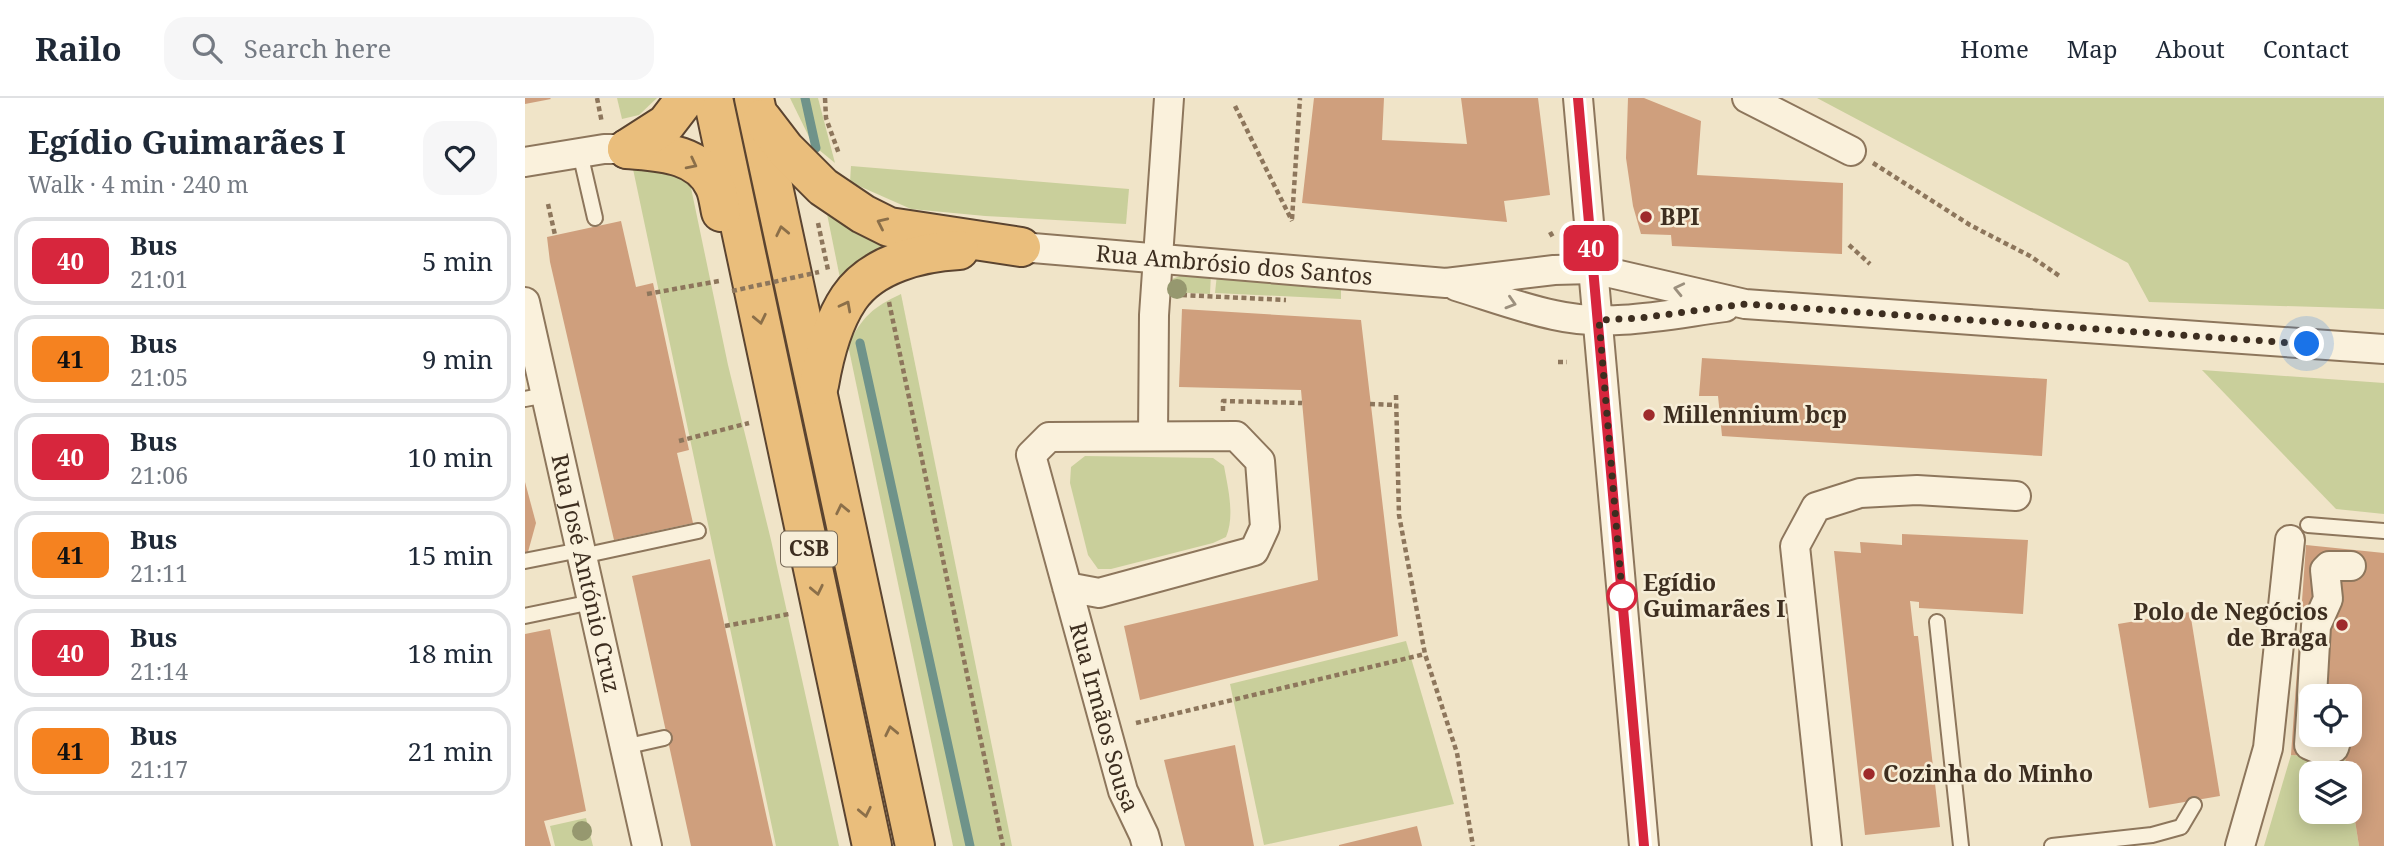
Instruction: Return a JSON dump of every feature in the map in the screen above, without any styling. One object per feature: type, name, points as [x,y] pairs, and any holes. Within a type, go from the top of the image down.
[{"type":"highway","points":[[614,136],[666,124],[686,98]]},
{"type":"highway","name":"CSB","points":[[713,98],[736,266],[872,846]]},
{"type":"highway","points":[[755,105],[785,149],[809,174],[823,187],[871,218],[902,230],[1021,247]]},
{"type":"highway","name":"CSB","points":[[755,105],[915,846]]},
{"type":"highway","points":[[614,136],[701,166],[715,185],[727,241],[736,266]]},
{"type":"highway","points":[[817,394],[825,353],[843,309],[849,298],[872,276],[912,257],[1021,247]]},
{"type":"street","points":[[1067,587],[1100,593],[1254,551],[1265,527],[1260,461],[1236,436],[1153,435],[1154,315],[1169,98]]},
{"type":"street","points":[[1579,98],[1644,846]]},
{"type":"street","points":[[1747,98],[1851,151]]},
{"type":"street","points":[[525,162],[604,149],[614,136]]},
{"type":"street","name":"Rua Ambrósio dos Santos","points":[[1021,247],[1446,282]]},
{"type":"street","points":[[1446,282],[1555,270],[1640,318],[1745,304]]},
{"type":"street","points":[[1446,282],[1556,316],[1596,294],[2384,349]]},
{"type":"street","name":"Rua José António Cruz","points":[[525,302],[535,397],[581,553],[647,846]]},
{"type":"street","name":"Rua Irmãos Sousa","points":[[1147,846],[1123,791],[1031,455],[1049,437],[1153,435]]},
{"type":"street","points":[[1827,846],[1795,546],[1816,507],[1860,493],[1917,490],[2016,496]]},
{"type":"street","points":[[2240,846],[2268,748],[2299,533]]},
{"type":"street","points":[[2313,684],[2316,626],[2328,600],[2326,570],[2329,566],[2351,566]]},
{"type":"street","points":[[2314,747],[2334,747]]},
{"type":"lane","points":[[580,153],[595,218]]},
{"type":"lane","points":[[525,561],[698,531]]},
{"type":"lane","points":[[2299,533],[2384,531]]},
{"type":"lane","points":[[525,616],[592,602]]},
{"type":"lane","points":[[1937,622],[1961,846]]},
{"type":"lane","points":[[624,747],[664,738]]},
{"type":"lane","points":[[2052,846],[2152,835],[2181,827],[2194,805]]},
{"type":"path","points":[[597,98],[614,136]]},
{"type":"path","points":[[825,98],[826,118],[841,164]]},
{"type":"path","points":[[1235,106],[1292,221],[1300,98]]},
{"type":"path","points":[[1851,151],[1884,169],[1970,225],[2030,256],[2061,277]]},
{"type":"path","points":[[548,204],[555,235]]},
{"type":"path","points":[[817,216],[828,270]]},
{"type":"path","points":[[1550,232],[1554,239]]},
{"type":"path","points":[[1849,245],[1870,264]]},
{"type":"path","points":[[647,294],[736,266]]},
{"type":"path","points":[[732,291],[819,272]]},
{"type":"path","points":[[887,291],[1003,846]]},
{"type":"path","points":[[1558,362],[1567,362]]},
{"type":"path","points":[[1396,394],[1399,515],[1425,654],[1457,753],[1473,846]]},
{"type":"path","points":[[1223,401],[1302,403]]},
{"type":"path","points":[[1370,404],[1396,405]]},
{"type":"path","points":[[678,441],[753,422]]},
{"type":"path","points":[[725,626],[794,613]]},
{"type":"path","points":[[1136,723],[1425,654]]},
{"type":"green space","points":[[617,98],[657,98],[639,115],[622,119]]},
{"type":"green space","points":[[790,98],[818,98],[835,163],[813,145]]},
{"type":"green space","points":[[1817,98],[2384,98],[2384,309],[2149,302],[2128,263]]},
{"type":"green space","points":[[851,166],[1129,189],[1126,224],[911,209],[850,182]]},
{"type":"green space","points":[[665,168],[690,183],[728,365],[771,540],[839,846],[776,846],[633,169]]},
{"type":"green space","points":[[824,199],[915,239],[842,288]]},
{"type":"green space","points":[[1190,272],[1211,273],[1210,294],[1171,292],[1172,279]]},
{"type":"green space","points":[[1217,274],[1341,280],[1341,299],[1215,293]]},
{"type":"green space","points":[[901,294],[1012,846],[953,846],[848,345],[869,314]]},
{"type":"green space","points":[[2202,370],[2384,383],[2384,514],[2336,509]]},
{"type":"green space","points":[[1085,456],[1213,458],[1224,466],[1227,483],[1230,520],[1226,537],[1213,543],[1111,569],[1098,569],[1088,555],[1070,483],[1071,467]]},
{"type":"green space","points":[[1406,641],[1454,804],[1264,845],[1230,684]]},
{"type":"green space","points":[[2291,755],[2345,758],[2346,761],[2299,761],[2299,824],[2356,824],[2359,846],[2264,846]]},
{"type":"green space","points":[[586,818],[593,846],[555,846],[550,826]]},
{"type":"building","points":[[525,98],[550,98],[551,99],[525,104]]},
{"type":"building","points":[[1314,98],[1384,98],[1382,140],[1467,144],[1461,98],[1538,98],[1550,195],[1504,201],[1507,222],[1302,203]]},
{"type":"building","points":[[1628,98],[1644,98],[1701,121],[1697,175],[1843,183],[1842,254],[1672,246],[1671,235],[1641,234],[1633,206],[1626,158]]},
{"type":"building","points":[[621,221],[636,287],[653,283],[689,450],[677,453],[693,523],[614,540],[550,262],[547,237]]},
{"type":"building","points":[[1182,309],[1361,320],[1398,636],[1140,700],[1124,626],[1318,580],[1301,390],[1179,387]]},
{"type":"building","points":[[1702,358],[2047,379],[2042,456],[1722,436],[1718,396],[1699,396]]},
{"type":"building","points":[[525,482],[536,523],[528,552],[525,553]]},
{"type":"building","points":[[1902,534],[2028,540],[2023,614],[1919,608],[1919,602],[1910,601],[1914,636],[1918,636],[1940,827],[1865,835],[1834,551],[1861,553],[1860,542],[1902,545]]},
{"type":"building","name":"Polo de Negócios de Braga","points":[[2306,545],[2384,553],[2384,846],[2359,846],[2356,824],[2362,824],[2362,761],[2346,761],[2345,758],[2291,755]]},
{"type":"building","points":[[710,559],[773,846],[691,846],[632,576]]},
{"type":"building","points":[[2190,612],[2220,796],[2149,808],[2118,624]]},
{"type":"building","points":[[550,629],[586,811],[544,821],[551,846],[525,846],[525,634]]},
{"type":"building","points":[[1235,745],[1254,846],[1185,846],[1164,760]]},
{"type":"building","points":[[1417,826],[1422,846],[1339,846],[1339,845]]},
{"type":"waterway","points":[[805,98],[816,148]]},
{"type":"waterway","points":[[860,343],[970,846]]},
{"type":"bus line","name":"40","points":[[1578,98],[1644,846]]},
{"type":"place","name":"BPI","points":[[1646,217]]},
{"type":"place","name":"Millennium bcp","points":[[1649,415]]},
{"type":"place","name":"Egídio Guimarães I","points":[[1622,596]]},
{"type":"place","name":"Polo de Negócios de Braga","points":[[2342,625]]},
{"type":"place","name":"Cozinha do Minho","points":[[1869,774]]},
{"type":"route","points":[[1622,596],[1623,605],[1599,320],[1640,318],[1745,304],[2307,344]]}]
